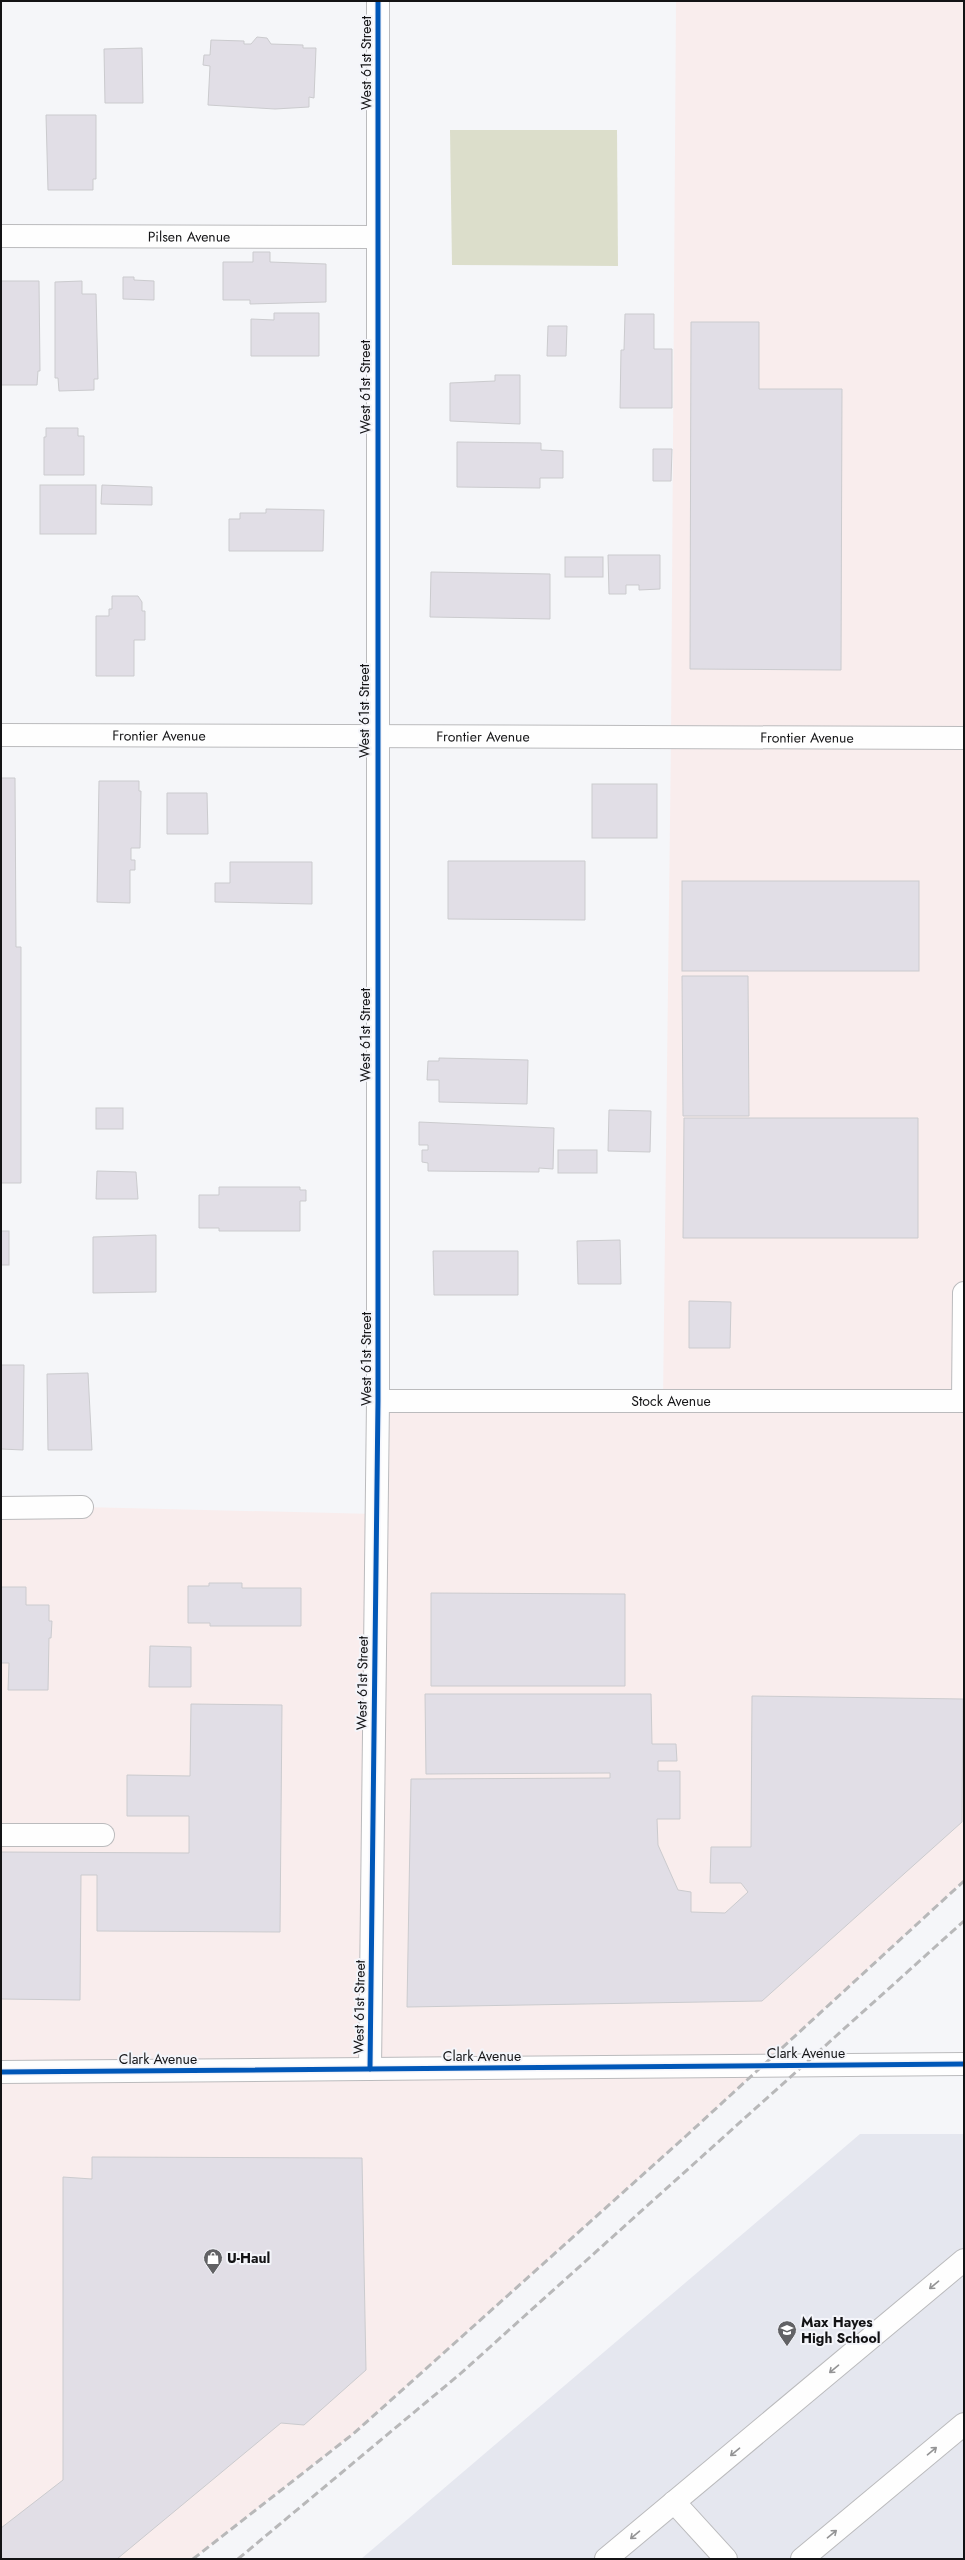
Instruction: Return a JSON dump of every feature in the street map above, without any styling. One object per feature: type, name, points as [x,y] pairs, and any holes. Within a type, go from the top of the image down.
[{"type":"street","name":"West 61st Street","points":[[370,2069],[378,1401],[376,738],[378,1]]},
{"type":"street","name":"Pilsen Avenue","points":[[1,236],[378,236]]},
{"type":"street","name":"Frontier Avenue","points":[[1,735],[376,738],[964,738]]},
{"type":"street","points":[[964,1292],[964,1401]]},
{"type":"street","name":"Stock Avenue","points":[[378,1401],[964,1401]]},
{"type":"street","points":[[1,1508],[82,1508]]},
{"type":"street","points":[[1,1835],[103,1835]]},
{"type":"street","name":"Clark Avenue","points":[[1,2072],[964,2064]]},
{"type":"street","points":[[606,2559],[964,2260]]},
{"type":"street","points":[[802,2559],[964,2424]]},
{"type":"street","points":[[674,2502],[726,2559]]},
{"type":"shaded area","points":[[676,1],[964,1],[964,1881],[686,2136],[353,2434],[193,2559],[1,2559],[1,1508],[82,1507],[376,1514],[378,1401],[663,1401],[671,738]]},
{"type":"shaded area","name":"Max Hayes High School","points":[[860,2134],[964,2134],[964,2559],[361,2559]]},
{"type":"green space","points":[[450,130],[617,130],[618,266],[452,265]]},
{"type":"building","points":[[257,37],[267,38],[271,44],[303,45],[303,48],[316,48],[314,98],[309,97],[309,107],[275,109],[208,105],[210,66],[203,65],[204,55],[210,55],[211,40],[244,41],[244,44],[251,44]]},
{"type":"building","points":[[142,48],[143,103],[105,103],[104,49]]},
{"type":"building","points":[[46,115],[96,115],[96,179],[93,179],[93,190],[48,190]]},
{"type":"building","points":[[253,252],[270,252],[270,262],[326,264],[326,302],[250,304],[250,300],[223,300],[223,262],[253,262]]},
{"type":"building","points":[[123,277],[134,277],[134,280],[154,281],[154,300],[123,299]]},
{"type":"building","points":[[1,281],[39,281],[40,371],[38,371],[37,385],[1,385]]},
{"type":"building","points":[[82,281],[82,294],[96,294],[98,379],[94,379],[94,390],[59,391],[58,378],[55,378],[55,282]]},
{"type":"building","points":[[274,313],[319,313],[319,356],[251,356],[251,319],[274,320]]},
{"type":"building","points":[[625,314],[654,314],[654,349],[672,349],[672,408],[620,408],[621,350],[624,350]]},
{"type":"building","points":[[691,322],[759,322],[759,389],[842,389],[841,670],[690,669]]},
{"type":"building","points":[[548,326],[567,326],[566,356],[547,356]]},
{"type":"building","points":[[495,375],[520,375],[520,424],[450,421],[450,383],[495,381]]},
{"type":"building","points":[[46,428],[78,428],[78,436],[84,436],[84,475],[44,475],[44,437],[46,437]]},
{"type":"building","points":[[457,442],[541,443],[541,450],[563,451],[563,478],[540,478],[540,488],[457,487]]},
{"type":"building","points":[[653,449],[672,449],[671,481],[653,481]]},
{"type":"building","points":[[40,485],[96,485],[96,534],[40,534]]},
{"type":"building","points":[[102,485],[152,487],[152,505],[101,504]]},
{"type":"building","points":[[266,509],[324,510],[323,551],[229,551],[229,519],[240,519],[240,513],[266,513]]},
{"type":"building","points":[[608,555],[660,555],[660,589],[639,590],[639,585],[626,585],[626,594],[609,594]]},
{"type":"building","points":[[565,557],[603,557],[603,577],[565,577]]},
{"type":"building","points":[[431,572],[550,574],[550,619],[430,617]]},
{"type":"building","points":[[112,596],[138,596],[142,602],[142,611],[145,611],[145,640],[134,640],[134,676],[96,676],[96,616],[109,616],[109,609],[112,609]]},
{"type":"building","points":[[1,778],[15,778],[16,947],[21,947],[21,1183],[1,1183]]},
{"type":"building","points":[[99,781],[139,781],[139,791],[141,791],[140,848],[131,848],[131,860],[135,860],[135,870],[130,870],[130,903],[97,902]]},
{"type":"building","points":[[592,784],[657,784],[657,838],[592,838]]},
{"type":"building","points":[[167,793],[207,793],[208,834],[167,834]]},
{"type":"building","points":[[448,861],[585,861],[585,920],[448,919]]},
{"type":"building","points":[[230,862],[312,862],[312,904],[215,902],[215,883],[230,883]]},
{"type":"building","points":[[682,881],[919,881],[919,971],[682,971]]},
{"type":"building","points":[[682,976],[748,976],[749,1116],[683,1116]]},
{"type":"building","points":[[439,1058],[528,1060],[527,1104],[439,1102],[439,1080],[427,1080],[428,1061],[439,1061]]},
{"type":"building","points":[[96,1108],[123,1108],[123,1129],[96,1129]]},
{"type":"building","points":[[609,1110],[651,1111],[650,1152],[608,1151]]},
{"type":"building","points":[[684,1118],[918,1118],[918,1238],[683,1238]]},
{"type":"building","points":[[419,1122],[554,1128],[553,1169],[539,1168],[539,1172],[428,1171],[428,1163],[422,1162],[422,1150],[428,1150],[428,1145],[419,1145]]},
{"type":"building","points":[[558,1150],[597,1150],[597,1173],[558,1173]]},
{"type":"building","points":[[97,1171],[136,1172],[138,1199],[96,1199]]},
{"type":"building","points":[[219,1187],[300,1187],[300,1190],[306,1190],[306,1201],[300,1201],[300,1231],[219,1231],[219,1228],[199,1228],[199,1195],[219,1195]]},
{"type":"building","points":[[1,1231],[9,1231],[9,1265],[1,1265]]},
{"type":"building","points":[[156,1235],[156,1292],[93,1293],[93,1237]]},
{"type":"building","points":[[620,1240],[621,1284],[578,1284],[577,1241]]},
{"type":"building","points":[[433,1251],[518,1251],[518,1295],[434,1295]]},
{"type":"building","points":[[689,1301],[731,1302],[730,1348],[689,1348]]},
{"type":"building","points":[[1,1365],[24,1365],[23,1450],[1,1449]]},
{"type":"building","points":[[88,1373],[92,1450],[48,1450],[47,1374]]},
{"type":"building","points":[[209,1583],[242,1583],[242,1588],[301,1588],[301,1626],[210,1626],[210,1623],[188,1623],[188,1586],[209,1586]]},
{"type":"building","points":[[1,1587],[26,1587],[26,1605],[49,1605],[49,1621],[52,1621],[51,1638],[49,1638],[48,1690],[8,1690],[9,1663],[1,1663]]},
{"type":"building","points":[[431,1593],[625,1594],[625,1686],[431,1686]]},
{"type":"building","points":[[150,1646],[191,1647],[191,1687],[149,1687]]},
{"type":"building","points":[[425,1694],[651,1694],[652,1744],[676,1744],[677,1761],[658,1761],[658,1771],[680,1771],[680,1819],[657,1819],[658,1845],[678,1890],[691,1892],[691,1912],[725,1913],[748,1892],[741,1883],[710,1883],[711,1847],[751,1847],[752,1696],[963,1699],[962,1822],[762,2001],[407,2007],[411,1779],[610,1778],[610,1773],[426,1774]]},
{"type":"building","points":[[191,1704],[282,1705],[280,1932],[97,1931],[97,1875],[81,1875],[80,2000],[1,1999],[1,1852],[189,1853],[189,1816],[127,1816],[127,1775],[190,1776]]},
{"type":"building","name":"U-Haul","points":[[92,2157],[362,2158],[366,2370],[304,2425],[281,2423],[117,2559],[1,2559],[1,2528],[63,2480],[63,2177],[92,2179]]},
{"type":"railway","points":[[193,2559],[353,2434],[686,2136],[964,1881]]},
{"type":"railway","points":[[238,2559],[460,2374],[964,1921]]},
{"type":"cycle path","points":[[370,2069],[378,1401],[378,1]]},
{"type":"cycle path","points":[[1,2072],[964,2064]]},
{"type":"place","name":"U-Haul","points":[[213,2275]]},
{"type":"place","name":"Max Hayes High School","points":[[787,2347]]}]
